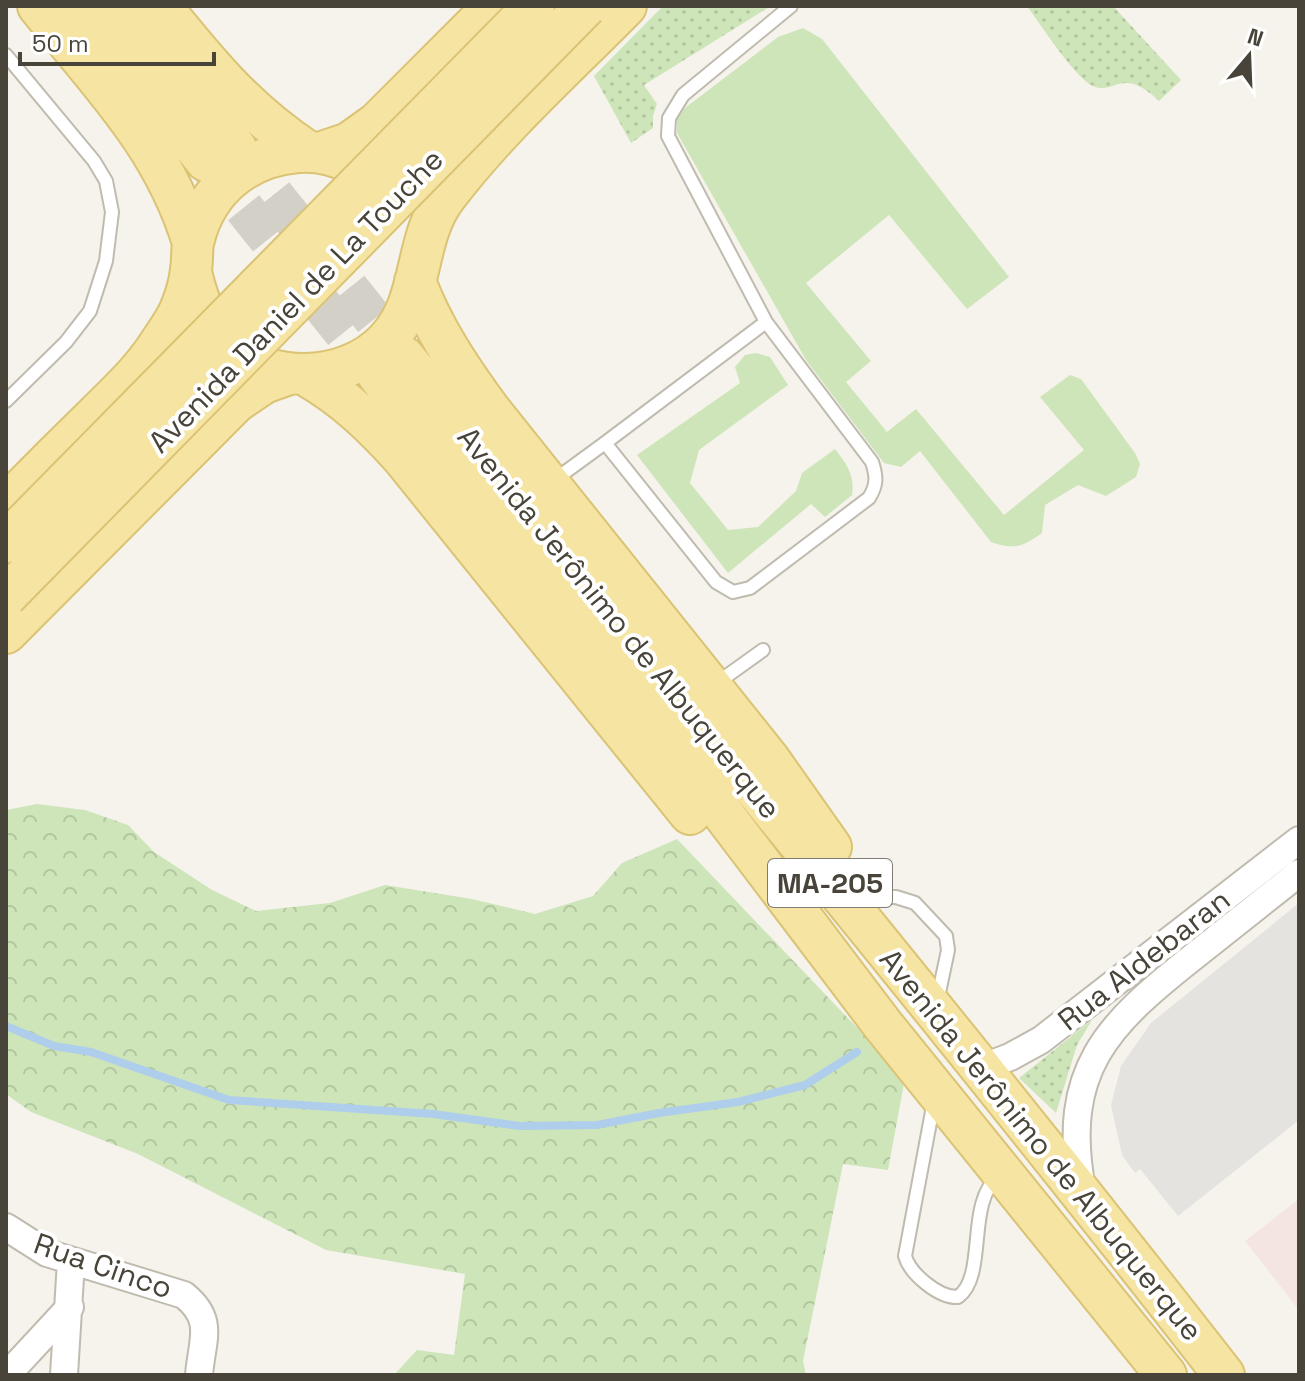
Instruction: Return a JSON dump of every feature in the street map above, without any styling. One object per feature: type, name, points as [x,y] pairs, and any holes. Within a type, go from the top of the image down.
[{"type":"main road","points":[[38,6],[144,137],[172,185],[192,257],[198,302],[212,328],[233,350],[259,366],[298,375],[334,392],[367,419],[402,457],[704,831],[883,1025]]},
{"type":"main road","points":[[81,6],[221,155],[122,6]]},
{"type":"main road","points":[[161,6],[217,75],[261,119],[314,152],[353,163],[380,181],[401,206],[413,235],[416,274],[429,317],[459,367],[769,759],[981,1068]]},
{"type":"main road","points":[[6,505],[135,376],[157,349],[179,312],[200,218],[232,176],[255,162],[280,153],[314,152],[349,143],[377,123],[494,6]]},
{"type":"main road","name":"Avenida Daniel de La Touche","points":[[6,542],[534,6]]},
{"type":"main road","name":"Avenida Daniel de La Touche","points":[[6,596],[586,6]]},
{"type":"main road","points":[[6,633],[207,427],[245,395],[264,383],[345,367],[378,348],[396,328],[408,306],[427,233],[443,199],[475,159],[626,6]]},
{"type":"main road","name":"Avenida Jerônimo de Albuquerque","points":[[1166,1375],[883,1025],[652,720],[391,366],[678,698],[981,1068],[1224,1375]]},
{"type":"street","name":"Rua Aldebaran","points":[[981,1068],[1041,1040],[1299,840]]},
{"type":"street","name":"Rua Aldebaran","points":[[1084,1196],[1076,1158],[1078,1116],[1089,1072],[1108,1034],[1140,999],[1299,873]]},
{"type":"street","name":"Rua Cinco","points":[[6,1227],[47,1253],[184,1295],[199,1307],[204,1318],[199,1375]]},
{"type":"street","points":[[64,1375],[71,1261]]},
{"type":"street","points":[[7,1375],[70,1307]]},
{"type":"lane","points":[[605,443],[716,582],[733,592],[750,588],[869,498],[875,488],[872,462],[766,322],[668,136],[669,118],[683,95],[791,6]]},
{"type":"lane","points":[[6,55],[94,161],[106,181],[112,212],[106,261],[90,311],[66,342],[6,401]]},
{"type":"lane","points":[[549,484],[766,322]]},
{"type":"lane","points":[[711,687],[763,650]]},
{"type":"lane","points":[[936,1090],[905,1256],[912,1269],[941,1295],[958,1297],[969,1285],[984,1192],[1003,1173]]},
{"type":"shaded area","points":[[1299,903],[1299,1120],[1178,1216],[1140,1169],[1135,1173],[1122,1155],[1111,1105],[1121,1066],[1151,1023]]},
{"type":"shaded area","points":[[1299,1199],[1299,1310],[1245,1241]]},
{"type":"green space","points":[[663,6],[771,6],[644,85],[657,104],[653,128],[631,143],[594,76]]},
{"type":"green space","points":[[1027,6],[1113,6],[1181,80],[1159,101],[1146,90],[1127,83],[1106,88],[1091,85],[1067,61]]},
{"type":"green space","points":[[803,28],[822,39],[1009,277],[967,309],[889,215],[806,283],[871,361],[846,382],[887,432],[916,409],[1004,515],[1084,450],[1040,397],[1070,375],[1081,379],[1140,464],[1136,477],[1106,496],[1078,485],[1045,505],[1042,533],[1023,544],[1006,546],[991,542],[920,451],[901,467],[884,463],[806,360],[677,133],[677,119],[685,108],[778,37]]},
{"type":"green space","points":[[756,353],[770,357],[788,385],[699,450],[690,483],[728,530],[758,527],[796,491],[802,473],[835,449],[849,470],[852,495],[825,517],[811,504],[728,573],[637,455],[740,383],[735,367],[745,355]]},
{"type":"green space","points":[[37,804],[85,810],[128,825],[154,852],[212,890],[256,911],[330,903],[385,885],[472,899],[535,914],[593,896],[622,863],[677,839],[905,1078],[888,1170],[843,1164],[803,1361],[806,1375],[394,1375],[417,1350],[454,1355],[465,1274],[326,1250],[138,1154],[31,1112],[6,1094],[6,810]]},
{"type":"green space","points":[[1092,1020],[1077,1045],[1056,1113],[1019,1078]]},
{"type":"waterway","points":[[6,1026],[54,1046],[91,1052],[229,1100],[433,1114],[520,1126],[597,1125],[738,1102],[805,1085],[857,1052]]},
{"type":"tunnel","points":[[236,148],[404,357]]},
{"type":"tunnel","points":[[206,161],[378,375]]}]
